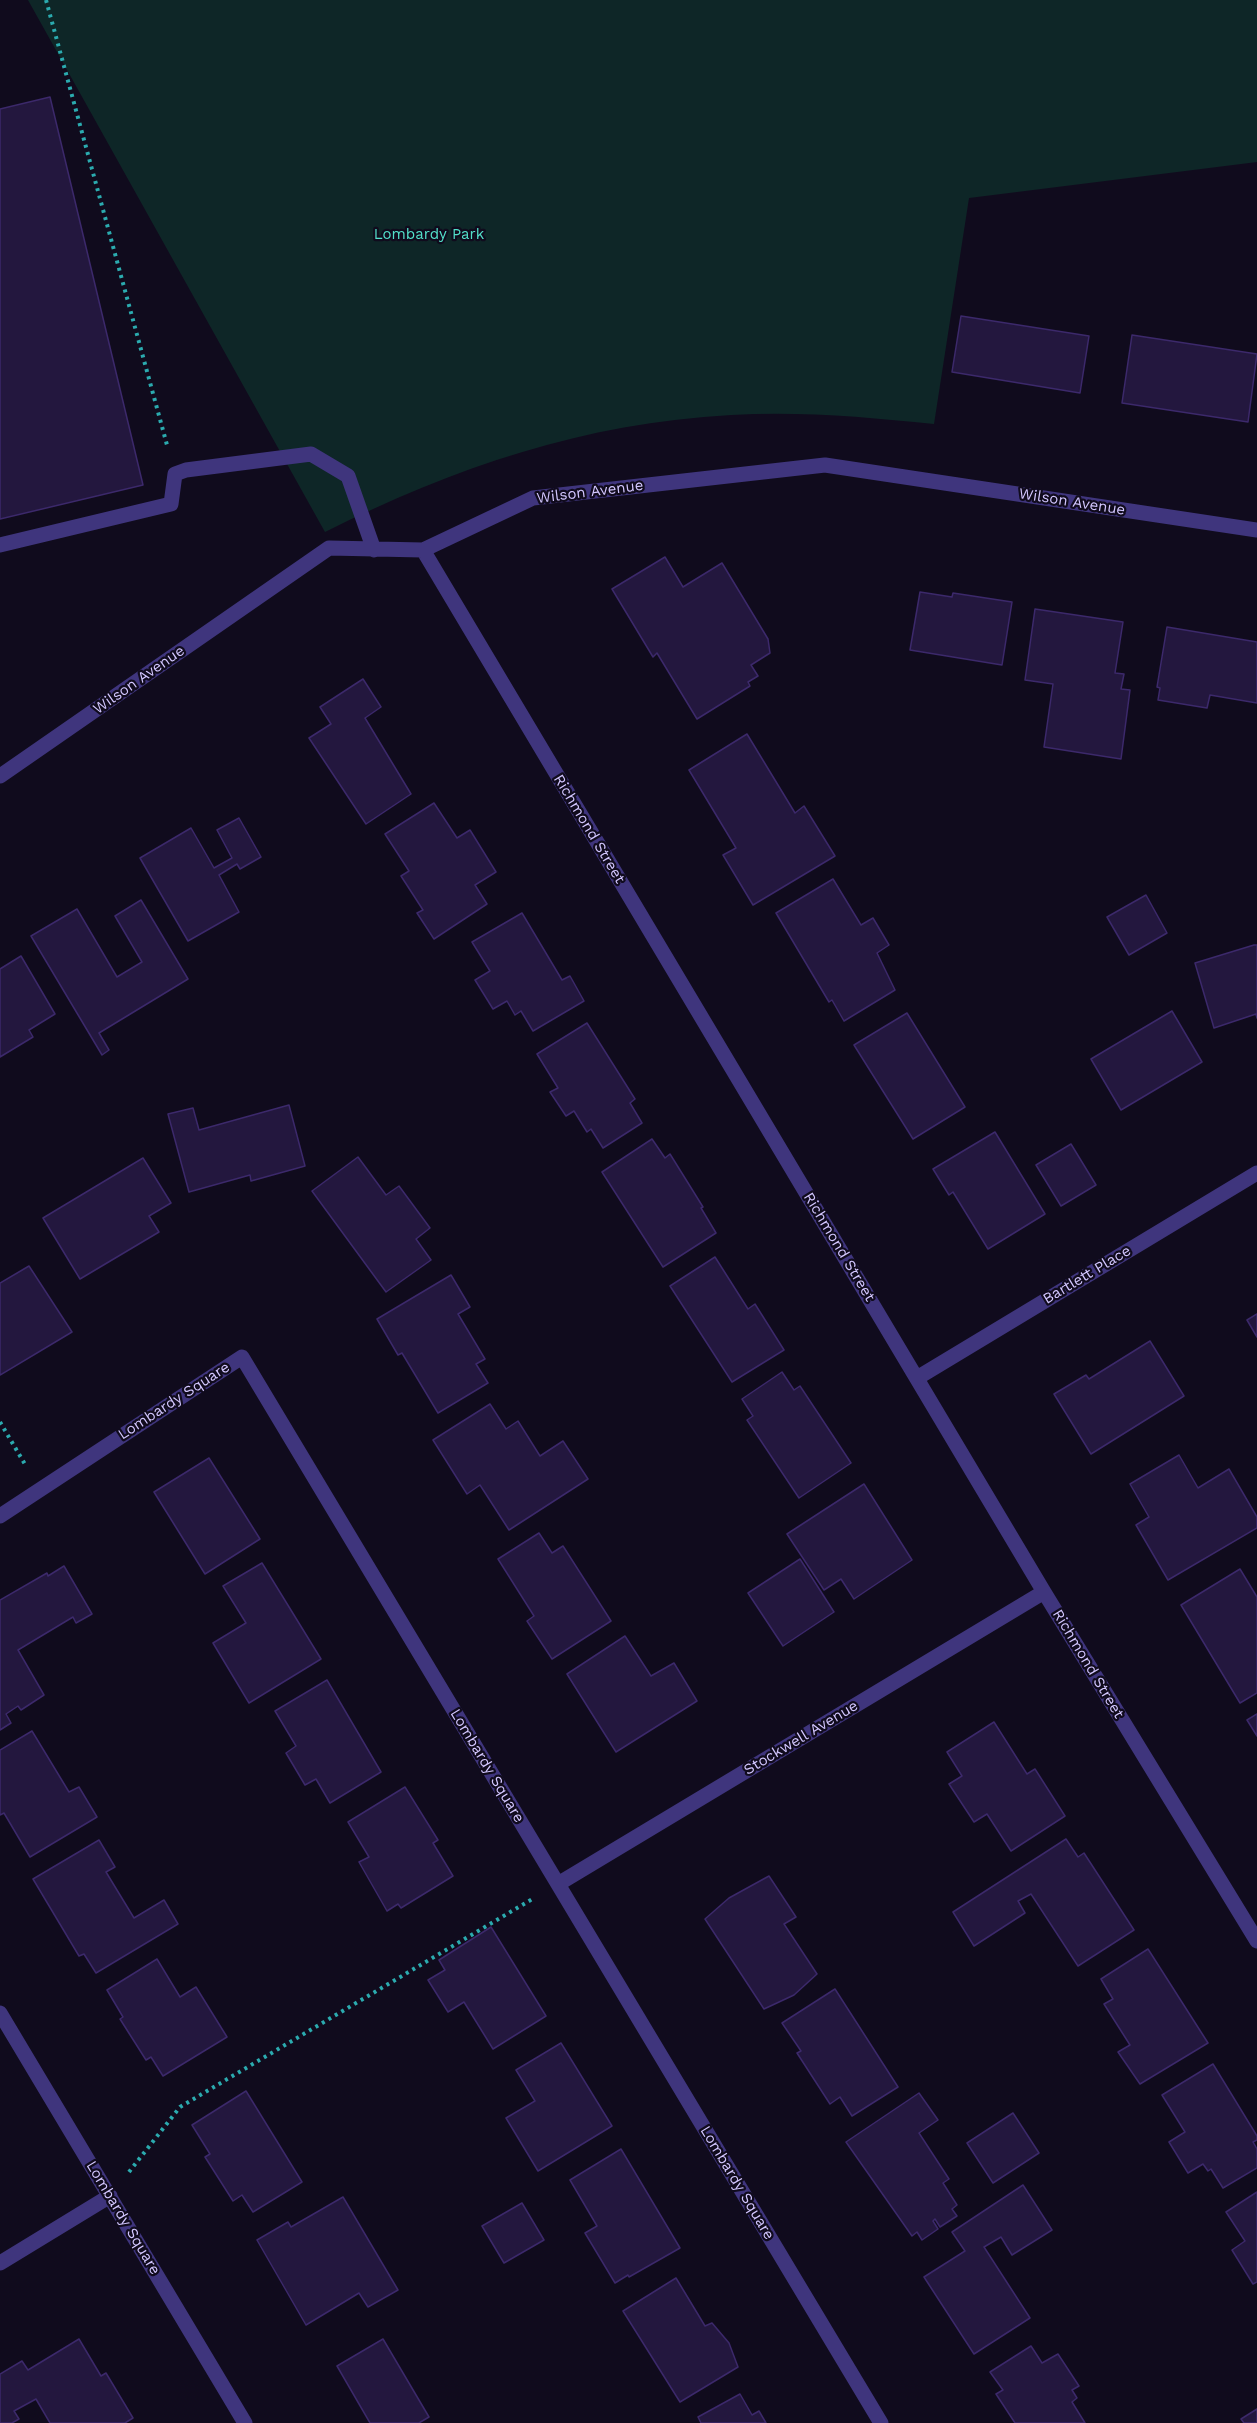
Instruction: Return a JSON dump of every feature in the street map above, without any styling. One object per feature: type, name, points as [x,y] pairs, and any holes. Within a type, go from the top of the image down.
[{"type":"street","points":[[0,545],[171,504],[175,474],[186,470],[311,454],[348,476],[374,550]]},
{"type":"street","name":"Wilson Avenue","points":[[0,776],[329,548],[423,550],[533,498],[825,465],[1257,530]]},
{"type":"street","name":"Richmond Street","points":[[423,550],[1044,1592],[1257,1941]]},
{"type":"street","name":"Bartlett Place","points":[[917,1378],[1257,1173]]},
{"type":"street","name":"Lombardy Square","points":[[0,1516],[242,1357],[881,2423]]},
{"type":"street","name":"Stockwell Avenue","points":[[558,1884],[1044,1592]]},
{"type":"street","name":"Lombardy Square","points":[[0,2013],[245,2423]]},
{"type":"street","points":[[0,2263],[110,2196]]},
{"type":"path","points":[[46,0],[175,474]]},
{"type":"path","points":[[0,1422],[39,1490]]},
{"type":"path","points":[[110,2196],[180,2107],[558,1884]]},
{"type":"green space","name":"Lombardy Park","points":[[28,0],[1257,0],[1257,162],[969,198],[934,424],[833,415],[756,414],[677,420],[624,428],[572,438],[472,469],[423,487],[325,532]]},
{"type":"building","points":[[50,97],[143,485],[0,519],[0,109]]},
{"type":"building","points":[[961,316],[1089,336],[1080,393],[952,372]]},
{"type":"building","points":[[1132,335],[1257,354],[1248,422],[1122,403]]},
{"type":"building","points":[[665,557],[683,587],[722,563],[768,639],[770,653],[751,665],[758,676],[748,682],[750,686],[697,719],[657,653],[653,657],[612,589]]},
{"type":"building","points":[[920,592],[952,597],[953,593],[1012,602],[1002,665],[910,650]]},
{"type":"building","points":[[1035,609],[1123,622],[1115,673],[1124,674],[1121,689],[1130,690],[1121,759],[1044,747],[1053,684],[1025,680]]},
{"type":"building","points":[[1167,627],[1257,642],[1257,703],[1210,695],[1207,708],[1158,700],[1160,688],[1157,687]]},
{"type":"building","points":[[363,679],[381,707],[365,718],[411,794],[366,824],[309,738],[331,724],[320,707]]},
{"type":"building","points":[[747,734],[795,813],[804,806],[835,856],[753,905],[723,855],[736,848],[689,770]]},
{"type":"building","points":[[434,803],[457,838],[470,830],[496,872],[475,885],[487,904],[434,939],[417,913],[423,910],[401,876],[409,871],[385,834]]},
{"type":"building","points":[[239,818],[261,857],[240,869],[237,864],[219,875],[239,912],[188,941],[140,858],[191,828],[214,868],[232,858],[217,830]]},
{"type":"building","points":[[833,879],[861,925],[873,918],[889,945],[877,953],[895,990],[844,1021],[832,1000],[829,1002],[776,913]]},
{"type":"building","points":[[1146,895],[1167,933],[1129,955],[1107,917]]},
{"type":"building","points":[[141,900],[188,979],[99,1033],[109,1050],[102,1055],[31,936],[77,909],[117,977],[142,962],[115,916]]},
{"type":"building","points":[[522,913],[562,980],[570,976],[584,1001],[533,1031],[521,1011],[515,1015],[507,1001],[493,1009],[475,980],[490,971],[472,942]]},
{"type":"building","points":[[1257,945],[1257,1018],[1256,1014],[1214,1028],[1195,963]]},
{"type":"building","points":[[21,956],[55,1014],[29,1030],[33,1037],[0,1057],[0,969]]},
{"type":"building","points":[[1172,1011],[1202,1062],[1121,1110],[1091,1059]]},
{"type":"building","points":[[907,1013],[965,1107],[913,1139],[854,1045]]},
{"type":"building","points":[[587,1023],[635,1099],[630,1103],[642,1123],[603,1148],[591,1129],[587,1132],[574,1111],[566,1116],[550,1092],[558,1088],[537,1054]]},
{"type":"building","points":[[289,1105],[305,1166],[251,1181],[250,1175],[189,1192],[168,1114],[193,1108],[199,1130]]},
{"type":"building","points":[[995,1132],[1045,1214],[988,1249],[953,1192],[949,1195],[933,1169]]},
{"type":"building","points":[[652,1139],[665,1158],[670,1154],[703,1207],[701,1208],[716,1233],[663,1267],[602,1172]]},
{"type":"building","points":[[1071,1144],[1096,1185],[1061,1206],[1036,1165]]},
{"type":"building","points":[[358,1157],[386,1195],[399,1186],[430,1228],[416,1239],[431,1260],[386,1292],[312,1191]]},
{"type":"building","points":[[143,1158],[171,1203],[149,1216],[159,1232],[80,1279],[43,1218]]},
{"type":"building","points":[[715,1257],[748,1309],[755,1304],[784,1350],[732,1382],[670,1286]]},
{"type":"building","points":[[29,1266],[72,1332],[0,1375],[0,1283]]},
{"type":"building","points":[[451,1275],[470,1307],[458,1314],[485,1359],[476,1364],[488,1383],[438,1413],[402,1353],[398,1355],[377,1319]]},
{"type":"building","points":[[1257,1314],[1257,1337],[1247,1320]]},
{"type":"building","points":[[1150,1341],[1184,1396],[1091,1454],[1054,1394],[1086,1375],[1089,1379]]},
{"type":"building","points":[[782,1372],[794,1390],[800,1386],[851,1463],[799,1498],[747,1420],[753,1416],[742,1399]]},
{"type":"building","points":[[490,1404],[506,1429],[518,1421],[540,1456],[563,1441],[588,1479],[509,1530],[480,1485],[467,1494],[433,1440]]},
{"type":"building","points":[[1179,1455],[1198,1488],[1229,1469],[1257,1517],[1257,1528],[1168,1580],[1136,1525],[1149,1517],[1130,1484]]},
{"type":"building","points":[[209,1458],[260,1539],[205,1574],[154,1492]]},
{"type":"building","points":[[864,1484],[912,1560],[854,1599],[841,1579],[824,1590],[787,1534]]},
{"type":"building","points":[[539,1533],[552,1553],[563,1546],[611,1621],[552,1659],[527,1621],[534,1616],[498,1559]]},
{"type":"building","points":[[800,1559],[834,1612],[783,1646],[748,1593]]},
{"type":"building","points":[[262,1563],[321,1659],[249,1703],[213,1643],[246,1623],[223,1586]]},
{"type":"building","points":[[64,1566],[92,1614],[76,1623],[73,1617],[18,1650],[44,1695],[21,1710],[18,1706],[6,1714],[11,1723],[0,1730],[0,1600]]},
{"type":"building","points":[[1240,1569],[1257,1597],[1257,1693],[1240,1703],[1181,1605]]},
{"type":"building","points":[[625,1636],[651,1676],[674,1663],[697,1701],[616,1752],[567,1674]]},
{"type":"building","points":[[327,1680],[381,1772],[330,1803],[316,1779],[305,1785],[286,1753],[296,1746],[275,1711]]},
{"type":"building","points":[[1257,1714],[1257,1736],[1247,1720]]},
{"type":"building","points":[[994,1722],[1027,1774],[1035,1769],[1065,1816],[1011,1851],[987,1814],[974,1822],[949,1784],[962,1776],[947,1752]]},
{"type":"building","points":[[32,1731],[69,1792],[79,1787],[97,1817],[30,1857],[4,1813],[0,1815],[0,1750]]},
{"type":"building","points":[[405,1787],[438,1840],[433,1843],[453,1876],[401,1908],[398,1904],[387,1911],[359,1862],[369,1857],[348,1822]]},
{"type":"building","points":[[1066,1839],[1078,1857],[1084,1853],[1134,1930],[1078,1966],[1031,1894],[1018,1901],[1025,1913],[974,1946],[953,1912]]},
{"type":"building","points":[[99,1840],[115,1867],[106,1872],[134,1918],[164,1900],[178,1924],[96,1973],[84,1954],[79,1956],[33,1879]]},
{"type":"building","points":[[769,1876],[796,1917],[784,1924],[817,1974],[794,1995],[764,2009],[705,1919],[729,1898]]},
{"type":"building","points":[[491,1927],[546,2016],[493,2049],[464,2002],[448,2012],[428,1980],[445,1970],[439,1960]]},
{"type":"building","points":[[1148,1949],[1208,2043],[1140,2084],[1118,2052],[1130,2045],[1104,2004],[1113,1999],[1101,1979]]},
{"type":"building","points":[[157,1959],[180,1997],[196,1987],[227,2037],[163,2076],[151,2057],[146,2060],[120,2019],[123,2017],[107,1990]]},
{"type":"building","points":[[835,1989],[898,2087],[852,2116],[840,2097],[830,2104],[797,2053],[801,2051],[782,2023]]},
{"type":"building","points":[[561,2043],[612,2126],[538,2171],[506,2118],[535,2101],[516,2070]]},
{"type":"building","points":[[1213,2064],[1257,2136],[1257,2140],[1253,2142],[1257,2149],[1257,2168],[1223,2188],[1211,2169],[1208,2171],[1203,2164],[1188,2173],[1169,2142],[1185,2132],[1162,2095]]},
{"type":"building","points":[[246,2091],[302,2182],[253,2212],[242,2195],[233,2201],[205,2157],[210,2154],[192,2125]]},
{"type":"building","points":[[919,2093],[938,2120],[919,2133],[949,2179],[943,2183],[957,2205],[952,2209],[957,2216],[940,2227],[935,2219],[933,2221],[938,2229],[922,2240],[917,2232],[912,2236],[846,2142]]},
{"type":"building","points":[[1013,2113],[1039,2153],[993,2183],[967,2143]]},
{"type":"building","points":[[621,2149],[680,2248],[615,2283],[585,2233],[597,2226],[570,2180]]},
{"type":"building","points":[[1023,2185],[1052,2230],[1012,2255],[1001,2237],[984,2247],[1030,2318],[974,2354],[924,2277],[965,2251],[952,2232]]},
{"type":"building","points":[[1257,2192],[1257,2282],[1253,2284],[1232,2250],[1245,2241],[1226,2212]]},
{"type":"building","points":[[343,2197],[398,2290],[368,2307],[359,2293],[306,2325],[257,2240],[288,2222],[291,2227]]},
{"type":"building","points":[[522,2203],[544,2240],[504,2263],[482,2226]]},
{"type":"building","points":[[676,2278],[705,2326],[712,2323],[729,2343],[738,2367],[680,2402],[623,2311]]},
{"type":"building","points":[[79,2339],[101,2376],[106,2373],[133,2418],[125,2423],[50,2423],[36,2399],[14,2411],[19,2419],[12,2423],[0,2423],[0,2374],[22,2361],[28,2370]]},
{"type":"building","points":[[383,2339],[429,2417],[419,2423],[370,2423],[337,2366]]},
{"type":"building","points":[[1031,2346],[1042,2363],[1058,2354],[1079,2386],[1072,2390],[1077,2398],[1072,2402],[1085,2423],[1015,2423],[996,2394],[1003,2390],[990,2372]]},
{"type":"building","points":[[740,2394],[752,2415],[759,2411],[766,2423],[701,2423],[698,2417]]},
{"type":"building","points":[[1257,2409],[1257,2423],[1244,2423],[1241,2419]]}]
